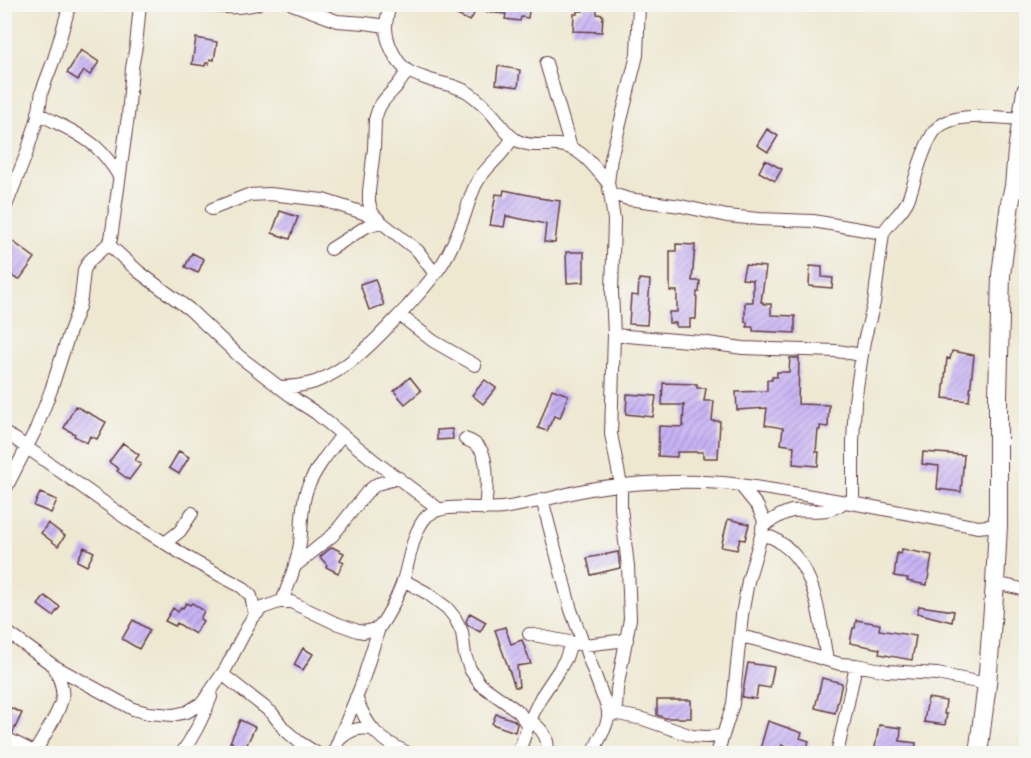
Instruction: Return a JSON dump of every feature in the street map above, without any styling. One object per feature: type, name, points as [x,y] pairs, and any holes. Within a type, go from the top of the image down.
[{"type":"street","points":[[4,211],[26,155],[42,91],[70,4]]},
{"type":"street","points":[[4,492],[27,448],[51,390],[79,308],[84,270],[89,261],[108,244],[112,233],[140,4]]},
{"type":"street","points":[[207,4],[234,9],[257,4]]},
{"type":"street","points":[[292,4],[337,21],[365,22],[386,26]]},
{"type":"street","points":[[390,4],[386,26],[388,42],[396,57],[408,71],[467,92],[494,116],[512,138],[528,145],[551,144],[571,148],[586,157],[609,188],[628,199],[681,206],[727,216],[813,220],[883,233]]},
{"type":"street","points":[[593,753],[616,709],[617,689],[630,619],[621,484],[611,434],[614,220],[609,188],[611,158],[637,55],[639,9],[629,4]]},
{"type":"street","points":[[546,63],[571,148]]},
{"type":"street","points":[[408,71],[381,103],[375,120],[369,202],[371,210],[379,220],[418,251],[435,274]]},
{"type":"street","points":[[848,502],[855,401],[864,341],[874,303],[883,233],[907,203],[923,156],[937,127],[954,119],[1025,107],[1001,275],[998,525],[987,684],[978,753]]},
{"type":"street","points":[[38,113],[97,148],[119,176]]},
{"type":"street","points":[[278,387],[297,387],[315,381],[350,362],[419,295],[435,274],[453,243],[476,185],[485,171],[509,146],[512,138]]},
{"type":"street","points":[[212,209],[248,195],[270,194],[323,200],[379,220]]},
{"type":"street","points":[[331,249],[379,220]]},
{"type":"street","points":[[108,244],[139,272],[189,309],[240,357],[439,509]]},
{"type":"street","points":[[399,315],[433,341],[475,365]]},
{"type":"street","points":[[614,335],[743,348],[837,351],[862,355]]},
{"type":"street","points":[[4,433],[165,543],[195,562],[243,587],[251,596],[255,615]]},
{"type":"street","points":[[282,602],[300,547],[306,492],[321,463],[342,435]]},
{"type":"street","points":[[465,439],[482,450],[486,471],[485,509]]},
{"type":"street","points":[[295,566],[333,535],[367,492],[377,484],[399,478]]},
{"type":"street","points":[[333,753],[370,660],[379,628],[395,601],[403,580],[418,529],[428,515],[439,509],[503,508],[621,484],[721,483],[848,502],[978,527],[998,525]]},
{"type":"street","points":[[717,753],[733,704],[748,582],[764,521],[758,507],[741,486]]},
{"type":"street","points":[[542,500],[564,585],[603,697],[613,715]]},
{"type":"street","points":[[762,532],[778,516],[791,512],[827,510],[848,502]]},
{"type":"street","points":[[165,543],[180,531],[192,513]]},
{"type":"street","points":[[762,532],[788,547],[800,561],[810,580],[827,660]]},
{"type":"street","points":[[403,580],[427,593],[447,608],[462,632],[465,655],[470,669],[480,684],[519,712],[529,723],[542,729],[546,735],[547,753]]},
{"type":"street","points":[[995,583],[1026,590]]},
{"type":"street","points":[[4,630],[54,666],[133,709],[173,715],[187,712],[203,702],[222,674],[255,615],[262,608],[271,604],[291,602],[357,631],[364,632],[379,628]]},
{"type":"street","points":[[529,634],[584,645],[627,640]]},
{"type":"street","points":[[740,636],[840,664],[887,671],[937,674],[987,684]]},
{"type":"street","points":[[518,753],[541,697],[566,658],[571,643]]},
{"type":"street","points":[[837,753],[856,665]]},
{"type":"street","points":[[4,737],[34,753],[56,714],[62,698],[60,681],[54,666]]},
{"type":"street","points":[[222,674],[272,713],[284,729],[299,742],[318,753]]},
{"type":"street","points":[[181,753],[203,719],[214,687]]},
{"type":"street","points":[[356,697],[369,726],[389,744],[410,753]]},
{"type":"street","points":[[613,715],[643,719],[692,736],[723,736]]},
{"type":"street","points":[[339,740],[350,730],[372,729]]},
{"type":"building","points":[[457,4],[475,12],[470,21],[452,13]]},
{"type":"building","points":[[485,4],[530,4],[528,18],[521,17],[520,21],[505,19],[506,14],[485,12]]},
{"type":"building","points":[[583,6],[597,7],[597,14],[603,15],[602,32],[573,31],[574,14],[577,14],[577,11],[583,11]]},
{"type":"building","points":[[196,38],[217,42],[214,60],[210,59],[209,64],[206,63],[205,66],[192,64]]},
{"type":"building","points":[[81,50],[99,62],[90,75],[84,71],[78,80],[67,73]]},
{"type":"building","points":[[498,66],[520,70],[518,87],[496,84]]},
{"type":"building","points":[[767,129],[778,136],[768,152],[757,145]]},
{"type":"building","points":[[765,160],[782,169],[775,181],[759,172]]},
{"type":"building","points":[[504,190],[560,201],[555,243],[544,242],[546,224],[506,216],[504,227],[490,225],[496,194],[503,195]]},
{"type":"building","points":[[280,211],[298,217],[290,239],[272,233]]},
{"type":"building","points":[[4,235],[35,258],[20,279],[4,270]]},
{"type":"building","points":[[676,244],[695,245],[692,281],[700,281],[699,292],[697,292],[696,319],[690,319],[690,327],[676,327],[676,323],[669,323],[669,312],[677,312],[677,291],[670,291],[670,251],[676,251]]},
{"type":"building","points":[[566,252],[584,252],[584,282],[567,283]]},
{"type":"building","points":[[192,253],[204,259],[198,273],[185,267]]},
{"type":"building","points":[[745,265],[766,267],[761,302],[771,304],[771,315],[795,316],[795,333],[753,331],[753,327],[747,327],[745,302],[753,302],[753,280],[742,279]]},
{"type":"building","points":[[810,266],[822,267],[822,277],[833,278],[832,288],[809,286]]},
{"type":"building","points":[[375,279],[384,305],[369,310],[360,284]]},
{"type":"building","points":[[639,279],[650,280],[647,325],[629,324],[631,295],[638,296]]},
{"type":"building","points":[[952,351],[974,355],[969,401],[943,398],[947,358],[950,359]]},
{"type":"building","points":[[790,358],[799,358],[798,404],[829,405],[828,427],[820,426],[818,430],[816,452],[819,452],[818,466],[793,464],[794,446],[781,444],[783,428],[765,425],[767,408],[737,410],[736,392],[767,391],[767,380],[777,377],[777,372],[789,372]]},
{"type":"building","points":[[410,377],[421,391],[405,404],[394,391]]},
{"type":"building","points":[[485,380],[496,388],[483,404],[472,395]]},
{"type":"building","points":[[663,383],[697,384],[697,388],[706,388],[704,401],[714,401],[712,421],[720,421],[718,458],[703,458],[703,452],[677,452],[677,457],[658,456],[659,426],[683,427],[684,405],[662,405]]},
{"type":"building","points":[[552,389],[568,395],[560,418],[554,416],[547,431],[538,428]]},
{"type":"building","points":[[627,394],[656,396],[653,417],[626,414]]},
{"type":"building","points":[[75,406],[106,422],[97,439],[90,436],[87,443],[64,428]]},
{"type":"building","points":[[452,429],[453,439],[437,440],[437,430]]},
{"type":"building","points":[[123,443],[139,455],[135,460],[141,464],[129,480],[109,462]]},
{"type":"building","points":[[179,451],[189,457],[179,474],[169,468]]},
{"type":"building","points":[[923,452],[964,455],[961,492],[937,489],[939,466],[922,464]]},
{"type":"building","points":[[40,493],[57,500],[51,513],[34,506]]},
{"type":"building","points":[[728,519],[749,524],[745,540],[740,539],[737,550],[721,547]]},
{"type":"building","points":[[48,523],[65,536],[58,546],[41,533]]},
{"type":"building","points":[[84,547],[94,552],[87,566],[77,561]]},
{"type":"building","points":[[332,547],[344,553],[340,560],[344,562],[338,573],[326,567],[327,565],[320,557]]},
{"type":"building","points":[[902,549],[932,555],[927,585],[894,576],[897,553],[901,554]]},
{"type":"building","points":[[618,552],[620,568],[591,575],[587,558]]},
{"type":"building","points":[[45,596],[60,607],[53,616],[38,605]]},
{"type":"building","points":[[186,603],[190,605],[192,603],[204,611],[200,619],[203,621],[195,634],[177,623],[175,626],[165,621],[173,608],[178,612]]},
{"type":"building","points":[[919,606],[954,611],[952,622],[917,613]]},
{"type":"building","points":[[470,613],[486,622],[480,632],[468,625],[466,621]]},
{"type":"building","points":[[133,620],[150,630],[139,649],[122,639]]},
{"type":"building","points":[[856,620],[880,624],[879,630],[916,636],[912,660],[879,654],[880,649],[850,643]]},
{"type":"building","points":[[505,627],[511,644],[522,640],[531,664],[517,666],[519,687],[515,687],[495,630]]},
{"type":"building","points":[[303,648],[313,654],[303,670],[294,665]]},
{"type":"building","points":[[748,663],[774,667],[770,688],[758,686],[756,699],[742,697]]},
{"type":"building","points":[[822,678],[842,683],[835,713],[815,708]]},
{"type":"building","points":[[928,698],[946,701],[945,725],[924,722]]},
{"type":"building","points":[[657,700],[691,700],[691,718],[665,718],[657,715]]},
{"type":"building","points":[[11,708],[22,713],[13,732],[4,729],[4,721]]},
{"type":"building","points":[[496,714],[514,720],[517,724],[515,732],[492,724]]},
{"type":"building","points":[[240,720],[255,727],[243,753],[226,753],[232,742],[230,742]]},
{"type":"building","points":[[768,721],[802,733],[800,738],[809,741],[806,752],[782,745],[779,753],[760,749]]},
{"type":"building","points":[[879,725],[901,728],[900,741],[916,743],[915,753],[874,753]]}]
